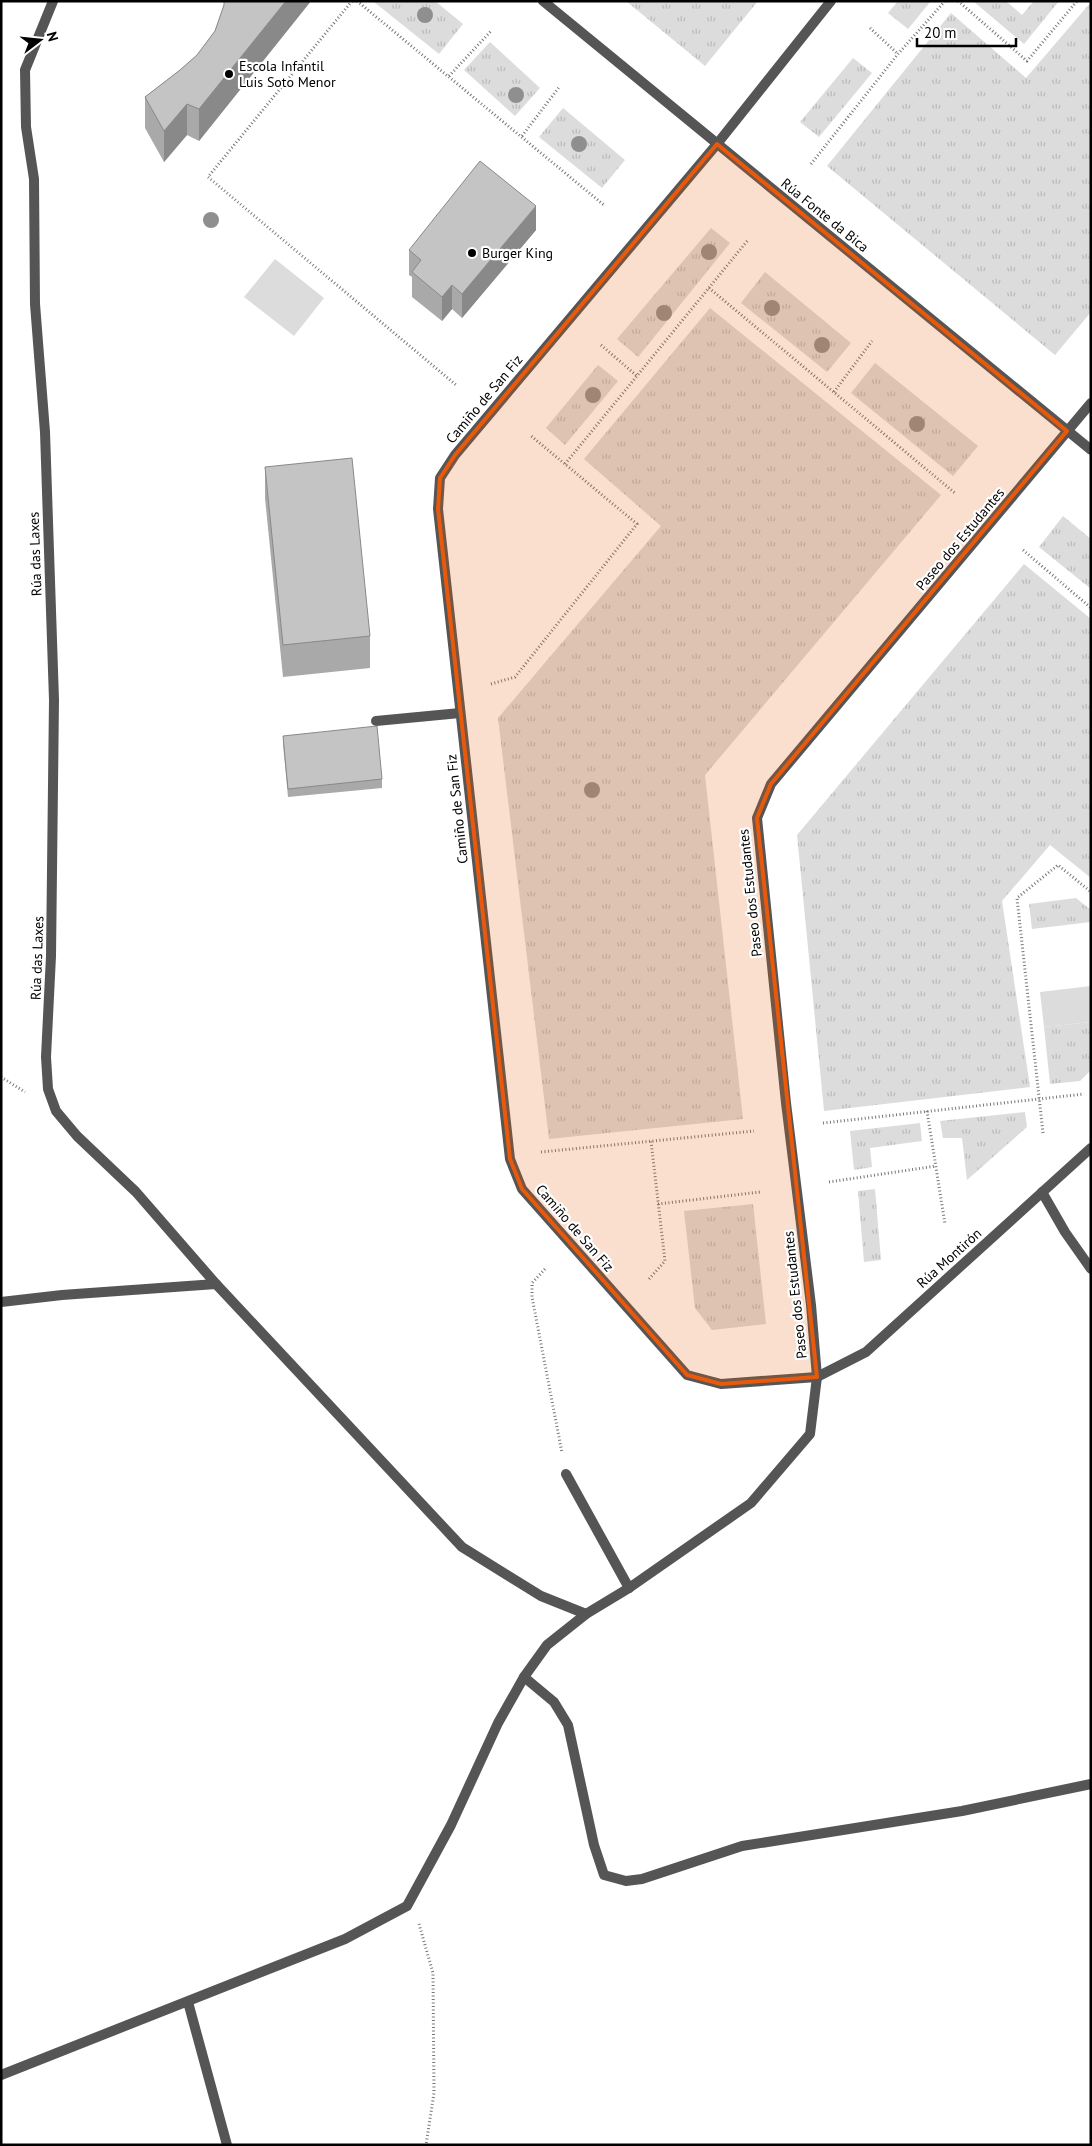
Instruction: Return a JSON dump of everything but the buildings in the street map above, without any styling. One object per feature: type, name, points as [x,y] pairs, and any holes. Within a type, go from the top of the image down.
[{"type":"street","name":"Rúa das Laxes","points":[[53,1],[25,70],[26,127],[34,179],[35,304],[45,432],[54,690],[52,956],[46,1057],[48,1089],[56,1111],[77,1136],[136,1192],[216,1284]]},
{"type":"street","name":"Rúa Fonte da Bica","points":[[543,1],[1091,450]]},
{"type":"street","name":"Camiño de San Fiz","points":[[817,1376],[721,1384],[687,1375],[522,1188],[510,1159],[438,509],[440,478],[455,455],[717,144],[831,1]]},
{"type":"street","name":"Paseo dos Estudantes","points":[[411,1900],[451,1825],[498,1723],[524,1677],[547,1646],[586,1614],[629,1588],[751,1503],[810,1434],[817,1376],[811,1305],[786,1103],[756,818],[771,784],[1091,402]]},
{"type":"street","points":[[376,721],[460,713]]},
{"type":"street","name":"Rúa Montirón","points":[[817,1376],[866,1352],[1091,1148]]},
{"type":"street","points":[[1042,1192],[1065,1232],[1091,1268]]},
{"type":"street","points":[[1,1302],[62,1295],[216,1284],[462,1547],[540,1596],[586,1614]]},
{"type":"street","points":[[566,1474],[629,1588]]},
{"type":"street","points":[[524,1677],[554,1702],[568,1725],[594,1845],[604,1875],[626,1881],[642,1879],[742,1846],[962,1811],[1091,1784]]},
{"type":"street","points":[[1,2075],[346,1939],[407,1906],[411,1900]]},
{"type":"street","points":[[188,2002],[227,2145]]},
{"type":"path","points":[[352,1],[208,177],[456,385]]},
{"type":"path","points":[[357,1],[605,206]]},
{"type":"path","points":[[811,164],[898,54],[945,1]]},
{"type":"path","points":[[958,1],[1027,61],[1077,1]]},
{"type":"path","points":[[870,28],[898,54]]},
{"type":"path","points":[[450,76],[492,30]]},
{"type":"path","points":[[522,136],[560,86]]},
{"type":"path","points":[[565,464],[748,240]]},
{"type":"path","points":[[709,288],[956,494]]},
{"type":"path","points":[[834,392],[872,341]]},
{"type":"path","points":[[601,345],[637,376]]},
{"type":"path","points":[[491,684],[515,677],[637,524],[530,435]]},
{"type":"path","points":[[1023,550],[1091,608]]},
{"type":"path","points":[[1043,1133],[1017,898],[1058,865],[1091,892]]},
{"type":"path","points":[[823,1123],[1084,1094]]},
{"type":"path","points":[[927,1111],[945,1224]]},
{"type":"path","points":[[541,1152],[754,1131]]},
{"type":"path","points":[[650,1279],[665,1261],[651,1141]]},
{"type":"path","points":[[829,1182],[936,1166]]},
{"type":"path","points":[[658,1204],[760,1192]]},
{"type":"path","points":[[545,1269],[532,1283],[532,1297],[566,1474]]},
{"type":"path","points":[[411,1900],[433,1974],[434,2093],[426,2145]]},
{"type":"highlighted area","points":[[717,144],[1067,431],[771,784],[757,818],[817,1377],[721,1384],[687,1375],[522,1189],[510,1159],[438,509],[440,478],[455,455]]},
{"type":"green space","points":[[435,1],[463,24],[439,54],[374,2]]},
{"type":"green space","points":[[626,1],[758,1],[705,66]]},
{"type":"green space","points":[[898,1],[931,1],[908,29],[888,13]]},
{"type":"green space","points":[[973,1],[1006,1],[1022,15],[1034,1],[1059,1],[1024,44]]},
{"type":"green space","points":[[1091,2],[1091,312],[1055,355],[827,166],[951,13],[1026,78]]},
{"type":"green space","points":[[490,42],[540,88],[515,116],[464,70]]},
{"type":"green space","points":[[853,58],[872,73],[819,137],[800,122]]},
{"type":"green space","points":[[563,108],[625,160],[602,188],[539,137]]},
{"type":"green space","points":[[711,228],[730,243],[638,357],[617,339]]},
{"type":"green space","points":[[275,259],[324,298],[294,336],[244,297]]},
{"type":"green space","points":[[765,272],[851,343],[827,372],[741,303]]},
{"type":"green space","points":[[710,308],[941,495],[705,775],[743,1119],[549,1139],[498,718],[661,526],[584,459]]},
{"type":"green space","points":[[875,363],[978,446],[953,476],[851,393]]},
{"type":"green space","points":[[598,365],[618,381],[565,445],[546,428]]},
{"type":"green space","points":[[1063,516],[1091,539],[1091,589],[1039,547]]},
{"type":"green space","points":[[1024,564],[1091,619],[1091,878],[1050,845],[1002,901],[1030,1087],[824,1111],[797,835]]},
{"type":"green space","points":[[1076,898],[1091,910],[1091,922],[1032,929],[1029,904]]},
{"type":"green space","points":[[1091,986],[1091,1022],[1044,1027],[1040,992]]},
{"type":"green space","points":[[1091,1022],[1091,1070],[1080,1081],[1050,1084],[1044,1027]]},
{"type":"green space","points":[[1025,1112],[1027,1127],[967,1180],[962,1138],[943,1138],[940,1121]]},
{"type":"green space","points":[[920,1123],[922,1141],[870,1148],[872,1167],[854,1170],[850,1131]]},
{"type":"green space","points":[[875,1189],[881,1260],[864,1262],[858,1191]]},
{"type":"green space","points":[[753,1204],[766,1324],[712,1330],[695,1308],[684,1211]]},
{"type":"place","name":"Escola Infantil Luis Soto Menor","points":[[229,74]]},
{"type":"place","name":"Burger King","points":[[472,253]]}]
